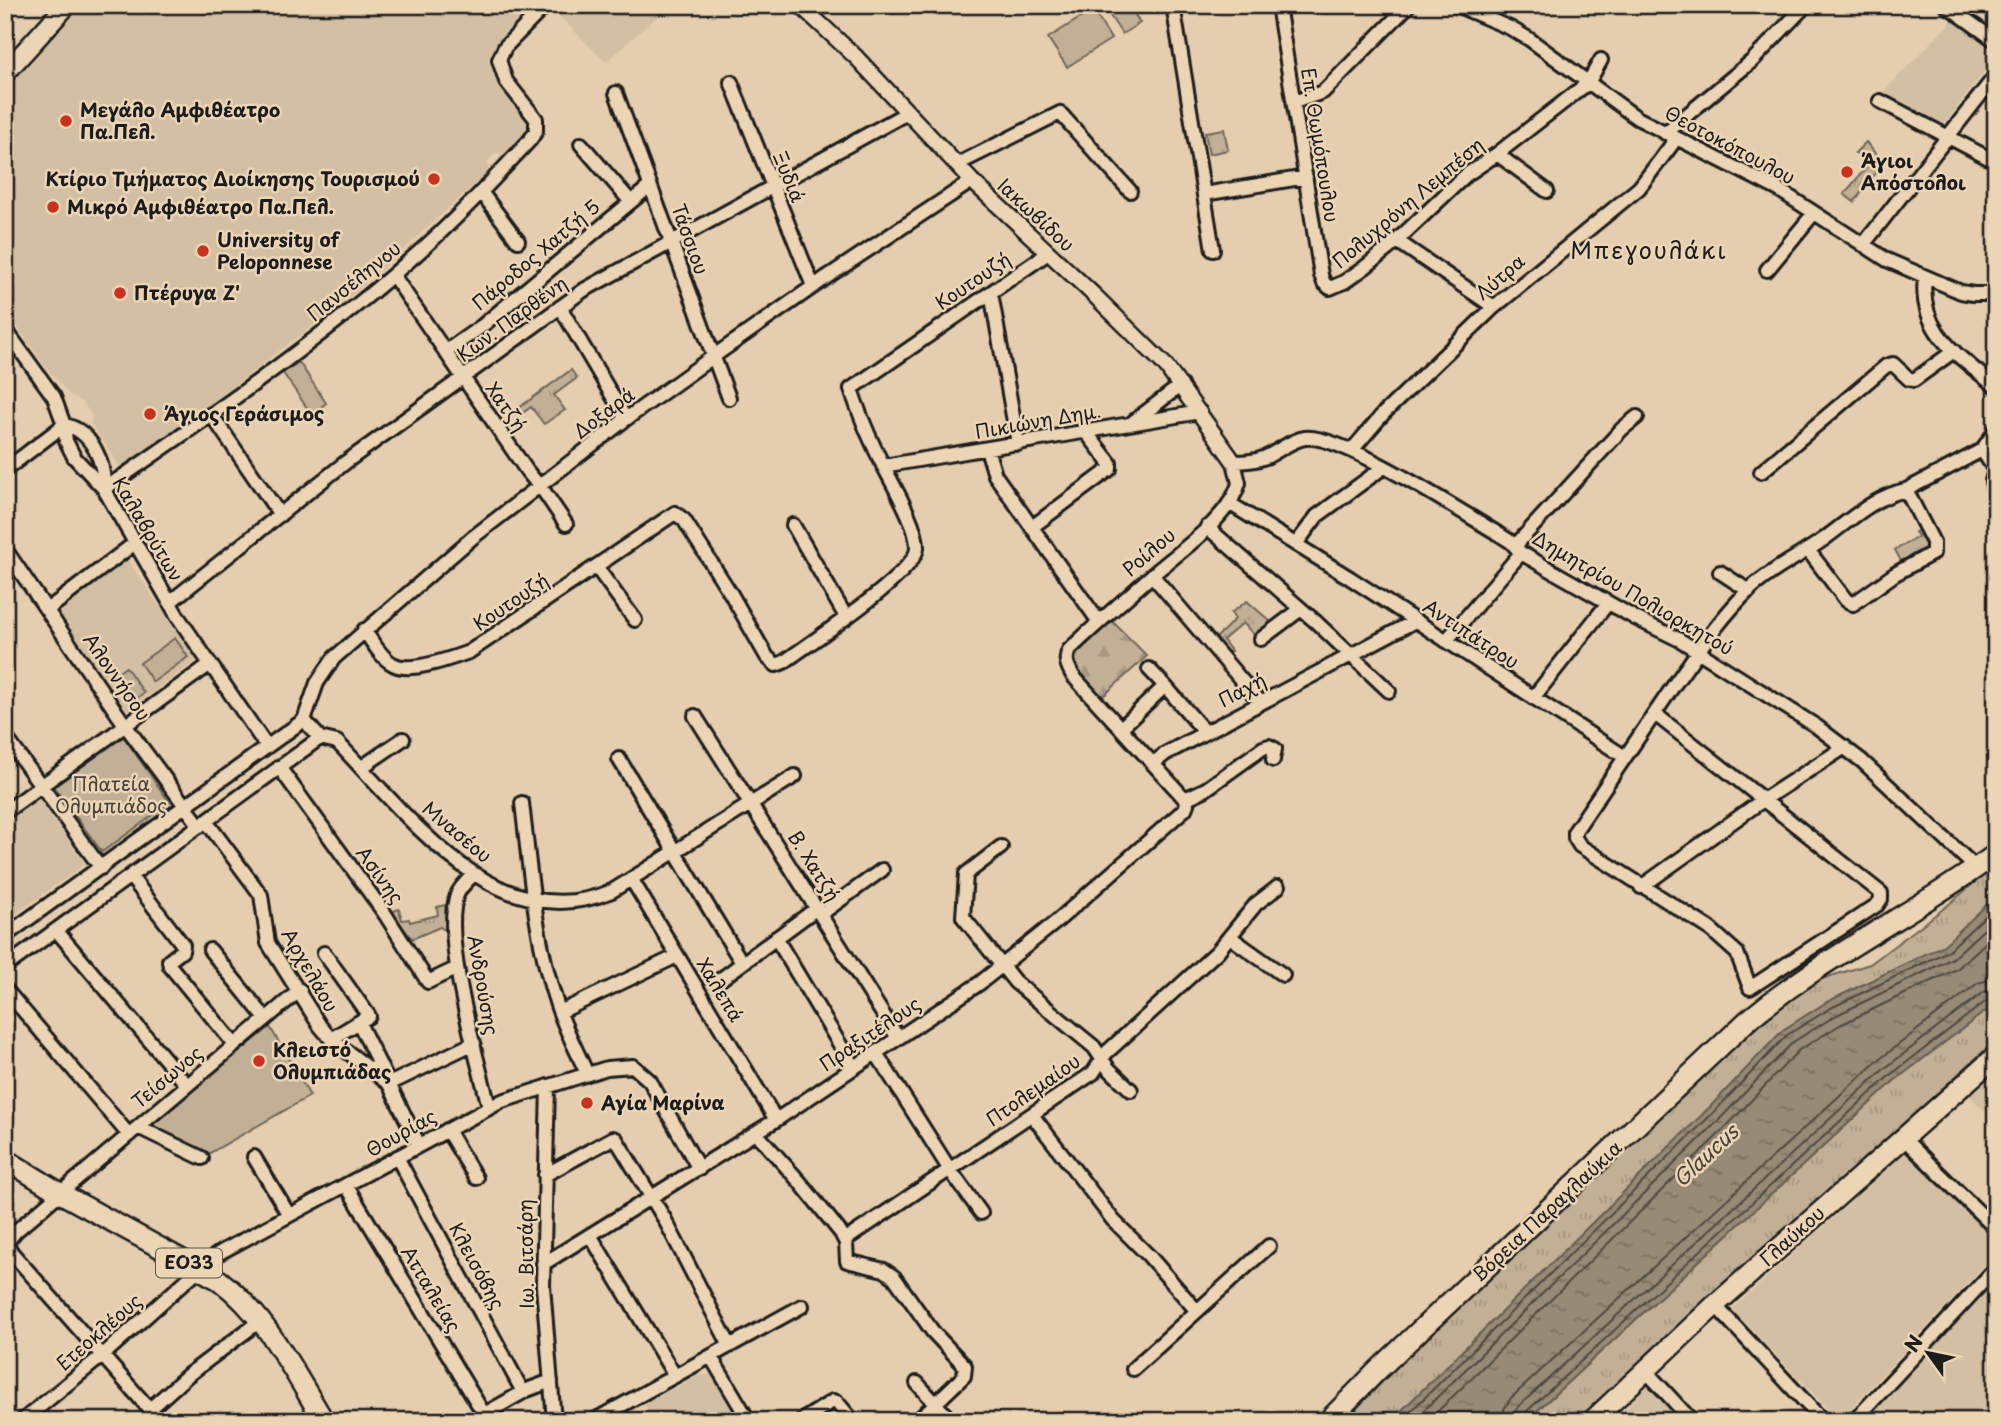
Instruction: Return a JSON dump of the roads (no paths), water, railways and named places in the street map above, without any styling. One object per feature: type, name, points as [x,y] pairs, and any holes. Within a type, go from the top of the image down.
[{"type":"main road","points":[[5,73],[67,5]]},
{"type":"main road","name":"Βόρεια Παραγλαύκια","points":[[1328,1421],[1377,1371],[1698,1066],[1768,1003],[1835,956],[1996,854]]},
{"type":"main road","name":"Γλαύκου","points":[[1592,1421],[1715,1305],[1996,1056]]},
{"type":"main road","name":"ΕΟ33","points":[[5,1159],[238,1294],[261,1320],[324,1421]]},
{"type":"street","name":"Πανσέληνου","points":[[104,489],[342,317],[393,275],[481,192],[530,140],[537,128],[534,114],[504,78],[499,66],[499,55],[546,5]]},
{"type":"street","name":"Ιακωβίδου","points":[[800,5],[841,41],[972,181],[1151,351],[1181,385],[1234,462]]},
{"type":"street","points":[[1172,5],[1213,250]]},
{"type":"street","name":"Επ. Θωμόπουλου","points":[[1278,5],[1321,275],[1329,288]]},
{"type":"street","points":[[1294,102],[1323,92],[1409,5]]},
{"type":"street","name":"Θεοτοκόπουλου","points":[[1456,5],[1521,35],[1637,118],[1762,181],[1863,245],[1925,277],[1968,294],[1996,294]]},
{"type":"street","name":"Λύτρα","points":[[1352,450],[1383,414],[1494,307],[1631,196],[1651,174],[1670,136],[1752,61],[1806,5]]},
{"type":"street","points":[[1947,5],[1996,41]]},
{"type":"street","name":"Πολυχρόνη Λεμπέση","points":[[1329,288],[1354,276],[1397,241],[1466,175],[1588,83],[1601,60]]},
{"type":"street","points":[[1863,245],[1996,75]]},
{"type":"street","name":"Ξυδιά","points":[[731,82],[813,286]]},
{"type":"street","name":"Τάσσιου","points":[[616,93],[729,398]]},
{"type":"street","points":[[1880,100],[1996,162]]},
{"type":"street","name":"Κων. Παρθένη","points":[[170,602],[346,462],[560,307],[596,284],[907,113]]},
{"type":"street","points":[[956,165],[1060,113],[1130,191]]},
{"type":"street","points":[[581,144],[631,202]]},
{"type":"street","points":[[1497,154],[1547,191]]},
{"type":"street","points":[[1204,194],[1306,177]]},
{"type":"street","name":"Δοξαρά","points":[[304,720],[317,684],[327,667],[364,630],[472,538],[626,419],[714,356],[813,286],[972,181]]},
{"type":"street","name":"Πάροδος Χατζή 5","points":[[445,352],[482,326],[650,186]]},
{"type":"street","points":[[481,192],[518,242]]},
{"type":"street","points":[[1767,270],[1814,213]]},
{"type":"street","points":[[1397,241],[1494,307]]},
{"type":"street","name":"Κουτουζή","points":[[883,466],[851,389],[1048,253]]},
{"type":"street","name":"Χατζή","points":[[393,275],[462,378],[566,524]]},
{"type":"street","points":[[1925,277],[1924,292],[1929,321],[1954,351],[1996,387]]},
{"type":"street","points":[[991,293],[1018,444]]},
{"type":"street","points":[[560,307],[626,419]]},
{"type":"street","name":"Καλαβρύτων","points":[[5,329],[58,404],[68,445],[74,457],[104,489],[209,665],[268,747]]},
{"type":"street","points":[[1762,472],[1886,366],[1894,363],[1909,379],[1914,380],[1954,351]]},
{"type":"street","points":[[1129,425],[1181,385]]},
{"type":"street","name":"Πικιώνη Δημ.","points":[[883,466],[1200,412]]},
{"type":"street","points":[[211,414],[280,515]]},
{"type":"street","points":[[1446,641],[1518,549],[1622,429],[1637,418]]},
{"type":"street","points":[[5,470],[64,425],[80,431],[94,450],[103,470],[104,489]]},
{"type":"street","points":[[1655,714],[1881,893],[1877,905],[1750,988],[1737,953],[1709,928],[1580,846],[1575,838],[1575,831],[1698,651],[1717,625],[1749,591],[1772,572],[1878,500],[1906,490],[1982,450],[1996,430]]},
{"type":"street","points":[[1032,527],[1110,469],[1110,463],[1086,432]]},
{"type":"street","name":"Δημητρίου Πολιορκητού","points":[[1234,462],[1262,458],[1305,438],[1352,450],[1384,467],[1497,533],[1518,549],[1608,603],[1698,651],[1791,709],[1845,747],[1976,868]]},
{"type":"street","points":[[987,449],[995,475],[1099,622]]},
{"type":"street","points":[[1982,450],[1995,471],[1992,481],[1996,501]]},
{"type":"street","name":"Ροίλου","points":[[1121,728],[1073,676],[1067,662],[1069,650],[1208,527],[1229,503],[1240,483],[1234,462]]},
{"type":"street","points":[[793,525],[846,617],[905,570],[916,553],[917,547],[909,520],[883,466]]},
{"type":"street","points":[[1296,544],[1317,516],[1384,467]]},
{"type":"street","points":[[1808,550],[1846,600],[1853,604],[1895,574],[1933,553],[1933,542],[1906,490]]},
{"type":"street","name":"Αντιπάτρου","points":[[1229,503],[1625,757]]},
{"type":"street","name":"Κουτουζή","points":[[364,630],[384,657],[395,666],[408,667],[444,661],[475,649],[675,513],[684,520],[767,657],[775,665],[784,662],[846,617]]},
{"type":"street","points":[[1208,527],[1389,691]]},
{"type":"street","points":[[47,610],[135,543]]},
{"type":"street","name":"Αλοννήσου","points":[[5,549],[125,725],[186,806],[203,823]]},
{"type":"street","points":[[597,568],[635,620]]},
{"type":"street","points":[[1720,572],[1749,591]]},
{"type":"street","points":[[1152,575],[1260,702]]},
{"type":"street","points":[[1533,698],[1608,603]]},
{"type":"street","points":[[1261,639],[1301,609]]},
{"type":"street","name":"Παχή","points":[[1154,763],[1165,754],[1260,702],[1415,621]]},
{"type":"street","points":[[5,812],[209,665]]},
{"type":"street","points":[[1149,668],[1205,732]]},
{"type":"street","points":[[1165,686],[1121,728],[1185,799],[1206,789],[1263,748],[1269,746],[1275,749],[1273,760]]},
{"type":"street","name":"Β. Χατζή","points":[[695,716],[898,1038]]},
{"type":"street","points":[[29,949],[10,933],[304,720]]},
{"type":"street","name":"Μνασέου","points":[[304,720],[320,738],[337,742],[433,841],[474,874],[513,894],[534,900],[573,900],[597,896],[632,880],[795,776]]},
{"type":"street","points":[[5,736],[101,868]]},
{"type":"street","points":[[5,967],[320,738]]},
{"type":"street","points":[[362,767],[403,739]]},
{"type":"street","points":[[1641,887],[1763,800],[1845,747]]},
{"type":"street","points":[[619,759],[742,963]]},
{"type":"street","name":"Ασίνης","points":[[279,767],[385,914],[428,982],[457,968]]},
{"type":"street","name":"Πραξιτέλους","points":[[543,1264],[756,1133],[1002,966],[1180,814],[1187,805],[1185,799]]},
{"type":"street","points":[[522,803],[543,954],[559,1012],[587,1074]]},
{"type":"street","name":"Αρχελάου","points":[[203,823],[261,895],[268,943],[300,990],[320,1026],[331,1040],[389,1084]]},
{"type":"street","points":[[1001,847],[966,874],[962,914],[1023,990],[1091,1044],[1108,1068],[1131,1090]]},
{"type":"street","points":[[717,982],[776,938],[882,870]]},
{"type":"street","name":"Ανδρούσης","points":[[474,874],[460,888],[456,899],[454,928],[457,968],[489,1107]]},
{"type":"street","points":[[131,877],[183,945],[182,951],[169,961],[170,966],[234,1045]]},
{"type":"street","name":"Χαλεπά","points":[[632,880],[776,1120]]},
{"type":"street","name":"Πτολεμαίου","points":[[845,1240],[1093,1073],[1102,1058],[1217,952],[1261,899],[1279,887]]},
{"type":"street","points":[[56,930],[187,1085]]},
{"type":"street","points":[[1230,937],[1283,975]]},
{"type":"street","points":[[776,938],[854,1068]]},
{"type":"street","points":[[210,950],[266,1019]]},
{"type":"street","points":[[324,953],[369,1016],[331,1040]]},
{"type":"street","points":[[559,1012],[677,956]]},
{"type":"street","points":[[5,989],[133,1131],[202,1158]]},
{"type":"street","name":"Τείσωνος","points":[[103,1355],[6,1246],[7,1240],[300,990]]},
{"type":"street","points":[[359,1023],[419,1145]]},
{"type":"street","points":[[389,1084],[474,1043]]},
{"type":"street","points":[[876,1054],[950,1170],[981,1213]]},
{"type":"street","name":"Θουρίας","points":[[199,1269],[221,1252],[489,1107],[548,1086],[623,1065],[635,1067],[653,1085],[699,1169]]},
{"type":"street","name":"Ιω. Βιτσάρη","points":[[548,1086],[543,1286],[554,1421]]},
{"type":"street","points":[[1032,1115],[1113,1220],[1196,1310]]},
{"type":"street","points":[[447,1130],[476,1178]]},
{"type":"street","points":[[756,1133],[799,1181],[845,1240],[847,1261],[884,1270],[894,1277],[933,1332],[964,1364],[966,1371],[962,1378],[917,1421]]},
{"type":"street","points":[[545,1175],[613,1138],[618,1141],[652,1197],[730,1346]]},
{"type":"street","points":[[1903,1138],[1996,1229]]},
{"type":"street","points":[[254,1157],[289,1215]]},
{"type":"street","name":"Κλεισόβης","points":[[397,1157],[523,1392]]},
{"type":"street","name":"Ατταλείας","points":[[346,1185],[484,1414]]},
{"type":"street","points":[[590,1235],[675,1376]]},
{"type":"street","points":[[1133,1369],[1269,1246]]},
{"type":"street","points":[[1854,1421],[1996,1268]]},
{"type":"street","name":"Ετεοκλέους","points":[[22,1421],[103,1355],[199,1269]]},
{"type":"street","points":[[1715,1305],[1823,1421]]},
{"type":"street","points":[[593,1421],[802,1306]]},
{"type":"street","points":[[150,1409],[188,1375],[261,1320]]},
{"type":"street","points":[[103,1355],[160,1421]]},
{"type":"street","points":[[711,1357],[749,1421]]},
{"type":"street","points":[[1645,1370],[1692,1421]]},
{"type":"street","points":[[472,1421],[523,1392],[551,1381]]},
{"type":"street","points":[[917,1383],[951,1421]]},
{"type":"street","points":[[800,1421],[833,1401],[837,1402],[853,1421]]},
{"type":"water","name":"Glaucus","points":[[1996,896],[1996,1003],[1894,1081],[1526,1421],[1391,1421],[1708,1109],[1783,1030],[1827,1002],[1944,945]]},
{"type":"place","name":"Μεγάλο Αμφιθέατρο Πα.Πελ.","points":[[66,121]]},
{"type":"place","name":"Άγιοι Απόστολοι","points":[[1847,172]]},
{"type":"place","name":"Κτίριο Τμήματος Διοίκησης Τουρισμού","points":[[434,179]]},
{"type":"place","name":"Μικρό Αμφιθέατρο Πα.Πελ.","points":[[53,207]]},
{"type":"place","name":"University of Peloponnese","points":[[203,251]]},
{"type":"place","name":"Πτέρυγα Ζ'","points":[[120,293]]},
{"type":"place","name":"Άγιος Γεράσιμος","points":[[150,414]]},
{"type":"place","name":"Κλειστό Ολυμπιάδας","points":[[259,1061]]},
{"type":"place","name":"Αγία Μαρίνα","points":[[587,1103]]},
{"type":"district","name":"Μπεγουλάκι","points":[[1649,251]]},
{"type":"park label","name":"Πλατεία Ολυμπιάδος","points":[[111,795]]}]
